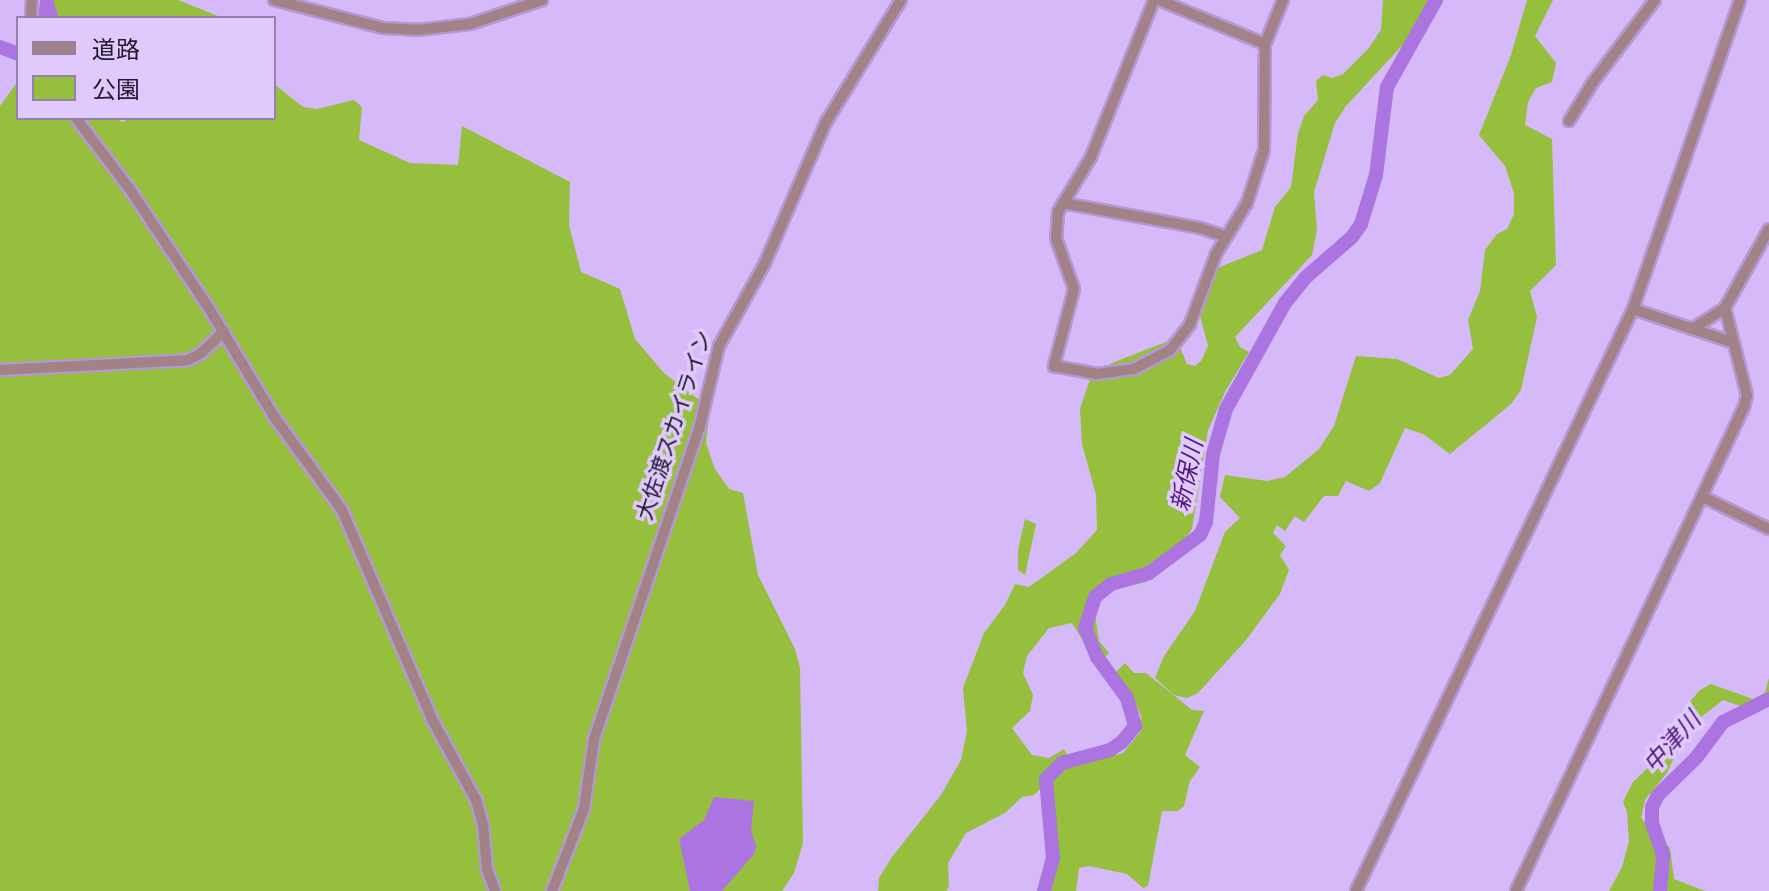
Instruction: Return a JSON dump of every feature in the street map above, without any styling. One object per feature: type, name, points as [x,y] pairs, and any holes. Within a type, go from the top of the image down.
[{"type":"street","points":[[274,0],[368,25],[417,30],[470,24],[542,0]]},
{"type":"street","name":"大佐渡スカイライン","points":[[552,891],[581,821],[594,739],[700,425],[719,346],[765,263],[826,122],[901,0]]},
{"type":"street","points":[[1265,44],[1156,0],[1091,157],[1058,212],[1056,238],[1074,289],[1054,366],[1116,374],[1154,361],[1170,350],[1190,324],[1216,254],[1247,203],[1264,150],[1265,44],[1283,0]]},
{"type":"street","points":[[1569,121],[1593,82],[1655,0]]},
{"type":"street","points":[[1356,891],[1633,309],[1740,0]]},
{"type":"street","points":[[78,120],[129,188],[224,332],[273,415],[342,510],[355,533],[433,721],[476,800],[483,824],[487,869],[495,891]]},
{"type":"street","points":[[1063,203],[1200,228],[1227,237]]},
{"type":"street","points":[[1692,329],[1725,308],[1769,229]]},
{"type":"street","points":[[1516,891],[1703,497],[1747,395],[1731,342],[1725,308]]},
{"type":"street","points":[[1633,309],[1731,342]]},
{"type":"street","points":[[0,370],[188,360],[200,354],[224,332]]},
{"type":"street","points":[[1703,497],[1769,529]]},
{"type":"green space","points":[[46,0],[178,0],[218,16],[57,16]]},
{"type":"green space","points":[[1383,0],[1429,0],[1411,36],[1346,106],[1335,123],[1314,192],[1317,230],[1312,255],[1235,337],[1240,347],[1249,352],[1225,392],[1208,430],[1192,529],[1167,565],[1146,582],[1106,591],[1094,609],[1099,641],[1109,653],[1103,659],[1094,659],[1072,623],[1049,628],[1027,656],[1023,673],[1033,695],[1030,711],[1012,728],[1032,755],[1049,758],[1064,749],[1068,756],[1042,777],[1040,789],[1034,795],[1022,797],[1005,813],[966,833],[948,863],[949,886],[946,891],[878,891],[879,878],[892,857],[941,795],[961,760],[967,731],[963,688],[984,633],[1005,605],[1015,584],[1029,587],[1076,553],[1097,530],[1096,495],[1082,444],[1080,409],[1090,379],[1112,363],[1176,338],[1187,364],[1195,366],[1201,361],[1208,346],[1199,312],[1213,274],[1220,267],[1262,250],[1275,207],[1291,187],[1298,133],[1304,116],[1318,100],[1316,81],[1323,75],[1332,78],[1343,74],[1368,49],[1381,30]]},
{"type":"green space","points":[[1527,0],[1553,0],[1535,36],[1556,63],[1552,82],[1536,88],[1528,102],[1525,125],[1552,139],[1556,265],[1530,291],[1537,317],[1521,390],[1511,404],[1450,454],[1423,434],[1405,428],[1380,483],[1369,491],[1346,481],[1338,496],[1324,496],[1304,522],[1295,516],[1285,531],[1277,525],[1273,533],[1286,546],[1280,555],[1289,570],[1280,594],[1246,640],[1198,693],[1187,698],[1174,695],[1155,678],[1164,656],[1195,611],[1225,532],[1240,518],[1220,497],[1225,475],[1267,481],[1285,477],[1319,449],[1334,426],[1356,356],[1397,359],[1439,378],[1450,375],[1473,349],[1468,320],[1480,291],[1485,250],[1497,234],[1507,229],[1514,214],[1514,193],[1505,166],[1479,135],[1511,55]]},
{"type":"green space","points":[[16,84],[16,120],[276,120],[276,86],[303,107],[317,109],[354,100],[362,107],[359,140],[410,163],[458,165],[462,126],[570,182],[569,225],[581,272],[620,289],[635,339],[664,373],[710,408],[706,443],[715,469],[729,489],[743,493],[758,575],[795,649],[800,668],[803,843],[794,873],[782,891],[0,891],[0,106]]},
{"type":"green space","points":[[1025,519],[1036,524],[1025,575],[1018,570],[1018,550]]},
{"type":"green space","points":[[1125,663],[1134,673],[1146,673],[1192,710],[1204,711],[1185,755],[1200,767],[1190,781],[1184,806],[1178,811],[1162,811],[1148,886],[1143,888],[1127,874],[1089,866],[1079,868],[1076,891],[1050,891],[1057,851],[1050,783],[1064,768],[1123,753],[1141,731],[1141,716],[1131,693],[1116,679],[1116,672]]},
{"type":"green space","points":[[1769,678],[1769,705],[1749,709],[1723,700],[1696,721],[1686,732],[1667,773],[1645,800],[1641,818],[1670,848],[1674,879],[1705,891],[1609,891],[1622,867],[1629,841],[1627,812],[1623,802],[1633,782],[1656,760],[1675,719],[1700,690],[1711,684],[1753,699],[1765,693]]},
{"type":"shaded area","points":[[40,0],[53,0],[58,16],[38,16]]},
{"type":"shaded area","points":[[714,797],[754,801],[751,830],[756,846],[754,854],[722,891],[690,891],[679,839],[704,820]]},
{"type":"waterway","name":"新保川","points":[[1044,891],[1053,858],[1046,779],[1062,763],[1110,750],[1122,742],[1135,726],[1127,698],[1097,657],[1085,628],[1095,597],[1111,584],[1149,573],[1200,535],[1206,522],[1213,454],[1226,409],[1285,303],[1305,278],[1352,237],[1361,224],[1376,175],[1387,87],[1436,0]]},
{"type":"waterway","points":[[0,47],[16,53]]},
{"type":"waterway","name":"中津川","points":[[1660,891],[1663,855],[1652,823],[1652,807],[1658,795],[1696,758],[1723,722],[1769,699]]}]
